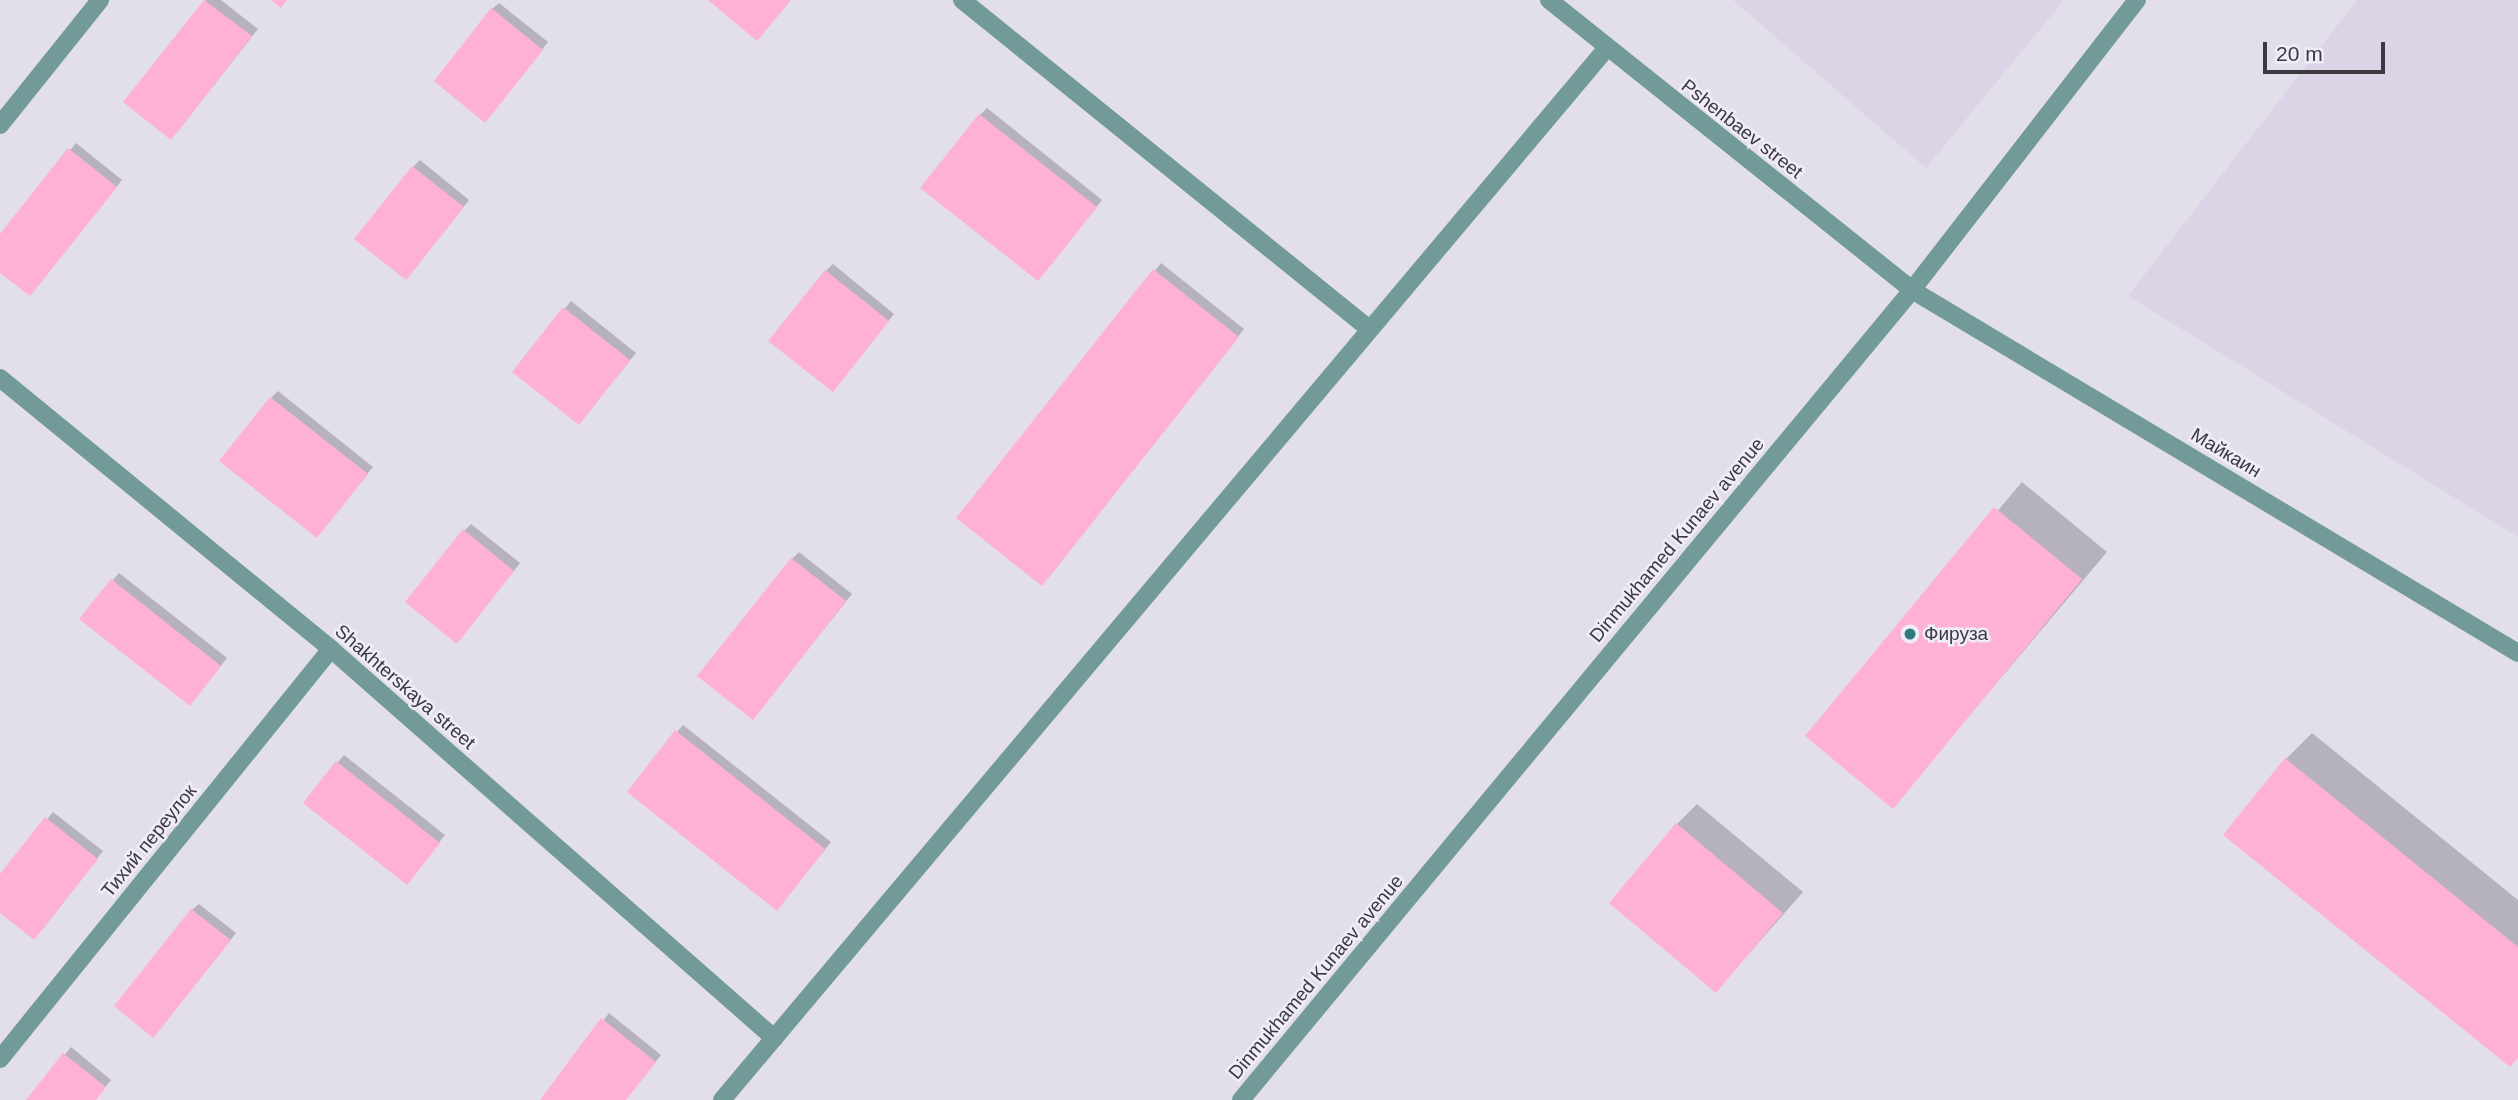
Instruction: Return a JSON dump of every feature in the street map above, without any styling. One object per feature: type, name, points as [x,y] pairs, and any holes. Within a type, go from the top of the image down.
[{"type":"street","points":[[0,125],[100,0]]},
{"type":"street","points":[[962,0],[1368,328]]},
{"type":"street","name":"Pshenbaev street","points":[[1549,0],[1606,49],[1912,289]]},
{"type":"street","name":"Dinmukhamed Kunaev avenue","points":[[1241,1100],[1912,289],[2137,0]]},
{"type":"street","points":[[722,1100],[1368,328],[1606,49]]},
{"type":"street","name":"Майкаин","points":[[1912,289],[2518,653]]},
{"type":"street","name":"Shakhterskaya street","points":[[0,378],[331,649],[774,1038]]},
{"type":"street","name":"Тихий переулок","points":[[0,1059],[331,649]]},
{"type":"shaded area","points":[[1733,0],[2064,0],[1926,168]]},
{"type":"shaded area","points":[[2357,0],[2518,0],[2518,537],[2128,296]]},
{"type":"building","points":[[204,0],[252,36],[171,140],[123,102]]},
{"type":"building","points":[[271,0],[287,0],[281,8]]},
{"type":"building","points":[[708,0],[791,0],[757,41]]},
{"type":"building","points":[[491,8],[543,50],[485,123],[434,81]]},
{"type":"building","points":[[979,114],[1097,207],[1038,281],[920,188]]},
{"type":"building","points":[[68,148],[117,187],[30,296],[0,273],[0,234]]},
{"type":"building","points":[[412,166],[464,207],[406,280],[354,239]]},
{"type":"building","points":[[1153,269],[1239,337],[1042,586],[956,518]]},
{"type":"building","points":[[825,270],[889,321],[833,392],[768,341]]},
{"type":"building","points":[[563,307],[630,360],[579,425],[512,372]]},
{"type":"building","points":[[270,397],[368,474],[317,538],[219,461]]},
{"type":"building","points":[[1994,507],[2082,579],[1893,809],[1805,736]]},
{"type":"building","points":[[463,529],[514,571],[457,644],[405,602]]},
{"type":"building","points":[[791,558],[846,601],[753,720],[697,676]]},
{"type":"building","points":[[111,579],[221,666],[190,706],[79,619]]},
{"type":"building","points":[[675,730],[825,849],[777,911],[627,792]]},
{"type":"building","points":[[2285,758],[2518,947],[2518,1058],[2510,1067],[2223,835]]},
{"type":"building","points":[[336,761],[440,843],[407,885],[303,803]]},
{"type":"building","points":[[45,817],[98,859],[34,940],[0,913],[0,874]]},
{"type":"building","points":[[1676,823],[1783,913],[1716,993],[1609,903]]},
{"type":"building","points":[[191,909],[231,940],[153,1038],[114,1006]]},
{"type":"building","points":[[601,1018],[656,1062],[626,1100],[540,1100]]},
{"type":"building","points":[[63,1053],[106,1087],[96,1100],[26,1100]]},
{"type":"place","name":"Фируза","points":[[1910,634]]}]
